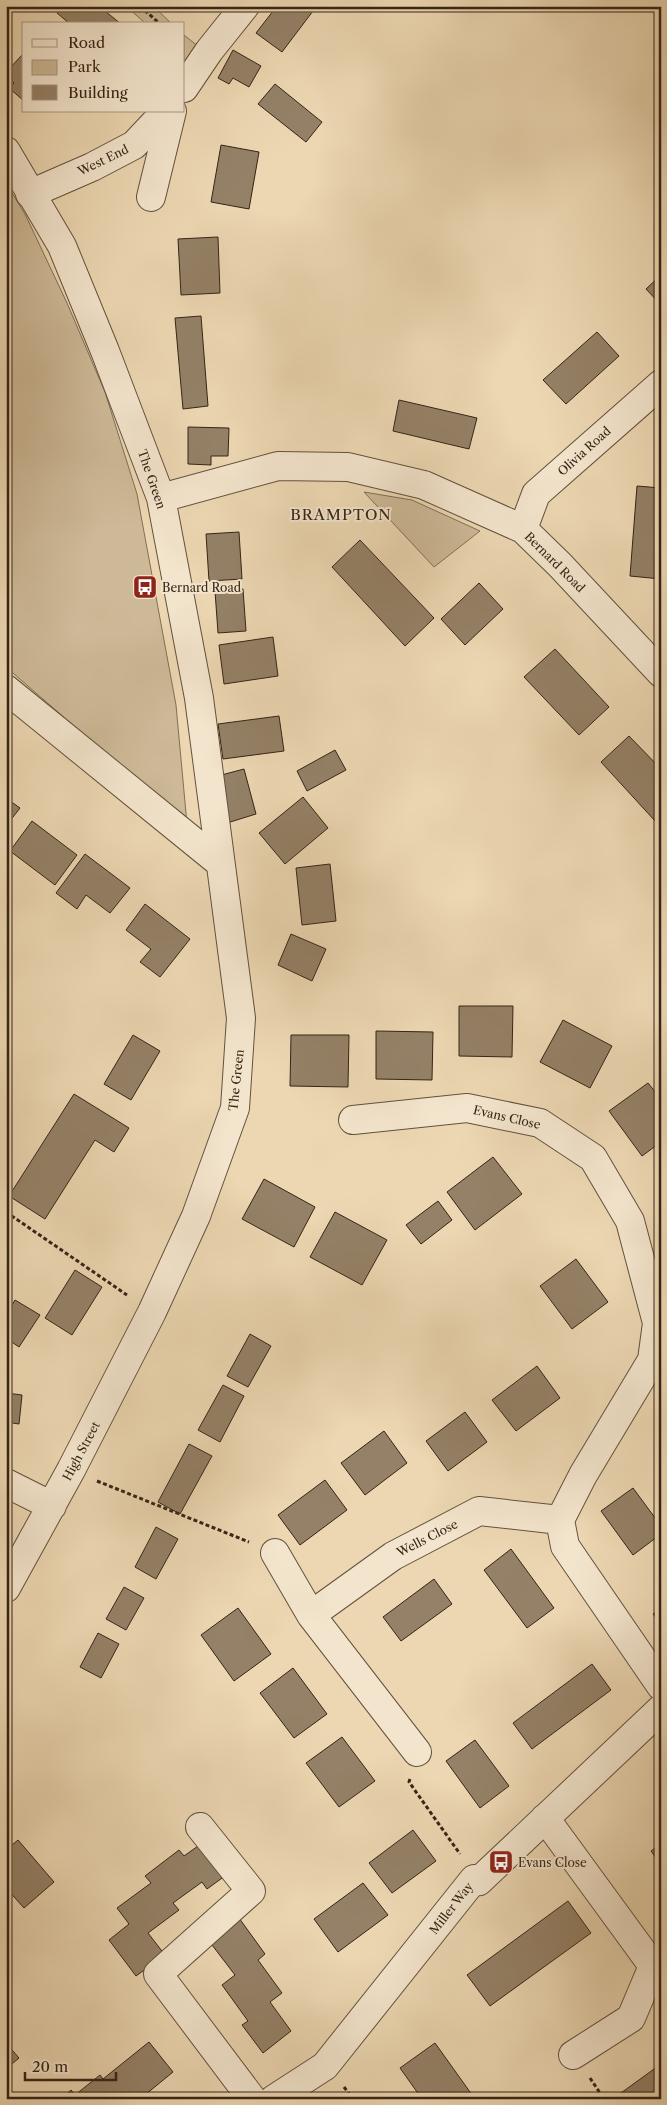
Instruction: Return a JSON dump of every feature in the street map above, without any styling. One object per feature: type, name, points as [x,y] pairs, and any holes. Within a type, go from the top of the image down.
[{"type":"street","points":[[185,87],[209,51],[245,6]]},
{"type":"street","name":"West End","points":[[30,194],[92,167],[134,145],[165,112]]},
{"type":"street","points":[[151,197],[172,112]]},
{"type":"street","name":"The Green","points":[[6,151],[62,246],[105,350],[161,498],[199,698],[241,1018],[235,1108],[196,1216],[152,1312]]},
{"type":"street","name":"Olivia Road","points":[[523,529],[536,494],[661,384]]},
{"type":"street","name":"Bernard Road","points":[[161,498],[278,466],[348,467],[424,486],[523,529],[560,565],[661,673]]},
{"type":"street","points":[[6,689],[220,863]]},
{"type":"street","name":"Evans Close","points":[[353,1120],[467,1108],[540,1123],[594,1158],[630,1221],[659,1324],[652,1360],[583,1474],[560,1520]]},
{"type":"street","name":"High Street","points":[[6,1588],[52,1506],[152,1312]]},
{"type":"street","points":[[6,1483],[52,1506]]},
{"type":"street","name":"Wells Close","points":[[311,1616],[393,1556],[479,1511],[560,1520]]},
{"type":"street","points":[[560,1520],[565,1546],[661,1686]]},
{"type":"street","points":[[275,1553],[311,1616],[417,1752]]},
{"type":"street","name":"Miller Way","points":[[274,2099],[326,2066],[474,1879],[479,1881],[661,1709]]},
{"type":"street","points":[[545,1818],[653,1966],[631,2018],[574,2055]]},
{"type":"street","points":[[200,1827],[251,1891],[158,1974],[252,2099]]},
{"type":"path","points":[[140,6],[158,22]]},
{"type":"path","points":[[6,1212],[152,1312]]},
{"type":"path","points":[[71,1470],[275,1553]]},
{"type":"path","points":[[417,1752],[409,1782],[479,1881]]},
{"type":"green space","points":[[126,6],[153,6],[170,22],[144,22]]},
{"type":"green space","points":[[185,36],[199,47],[192,66],[185,60]]},
{"type":"green space","points":[[6,183],[25,214],[67,303],[105,392],[137,494],[176,705],[187,824],[6,667]]},
{"type":"green space","points":[[364,492],[412,500],[480,531],[434,567]]},
{"type":"building","points":[[62,6],[99,6],[119,22],[68,22],[57,13]]},
{"type":"building","points":[[277,6],[307,6],[313,11],[282,52],[256,33]]},
{"type":"building","points":[[233,50],[261,66],[249,87],[233,78],[229,84],[218,78]]},
{"type":"building","points":[[22,55],[22,99],[9,88],[14,83],[6,76],[6,72]]},
{"type":"building","points":[[275,84],[322,122],[306,142],[258,104]]},
{"type":"building","points":[[221,145],[259,152],[249,209],[211,202]]},
{"type":"building","points":[[218,237],[220,293],[181,295],[178,239]]},
{"type":"building","points":[[661,275],[661,305],[646,289]]},
{"type":"building","points":[[201,316],[208,406],[183,409],[175,318]]},
{"type":"building","points":[[597,332],[619,356],[566,404],[543,380]]},
{"type":"building","points":[[399,400],[477,418],[469,449],[393,431]]},
{"type":"building","points":[[188,427],[229,428],[228,456],[211,456],[211,465],[188,464]]},
{"type":"building","points":[[637,486],[661,488],[661,579],[630,576]]},
{"type":"building","points":[[239,532],[242,579],[209,581],[206,534]]},
{"type":"building","points":[[360,540],[434,618],[405,646],[332,567]]},
{"type":"building","points":[[479,583],[503,609],[465,645],[441,619]]},
{"type":"building","points":[[243,589],[246,631],[218,633],[215,591]]},
{"type":"building","points":[[273,637],[278,676],[224,684],[219,645]]},
{"type":"building","points":[[555,649],[609,707],[579,735],[524,677]]},
{"type":"building","points":[[279,716],[284,751],[223,759],[218,724]]},
{"type":"building","points":[[629,736],[661,769],[661,818],[656,822],[601,762]]},
{"type":"building","points":[[335,750],[346,770],[307,791],[297,771]]},
{"type":"building","points":[[244,769],[256,814],[227,823],[214,777]]},
{"type":"building","points":[[303,797],[328,828],[285,864],[259,833]]},
{"type":"building","points":[[6,798],[20,808],[6,826]]},
{"type":"building","points":[[32,821],[77,855],[55,885],[10,851]]},
{"type":"building","points":[[85,854],[130,888],[110,913],[86,895],[77,909],[56,893]]},
{"type":"building","points":[[330,864],[336,921],[302,925],[296,868]]},
{"type":"building","points":[[145,904],[190,939],[160,977],[140,962],[151,949],[126,930]]},
{"type":"building","points":[[291,934],[326,949],[312,981],[278,965]]},
{"type":"building","points":[[459,1006],[513,1006],[512,1057],[459,1056]]},
{"type":"building","points":[[563,1020],[612,1046],[590,1088],[540,1062]]},
{"type":"building","points":[[376,1031],[433,1032],[432,1080],[376,1079]]},
{"type":"building","points":[[133,1035],[160,1051],[131,1100],[104,1084]]},
{"type":"building","points":[[291,1035],[349,1035],[348,1087],[290,1086]]},
{"type":"building","points":[[648,1083],[661,1099],[661,1142],[642,1156],[609,1111]]},
{"type":"building","points":[[74,1094],[129,1128],[114,1152],[95,1140],[45,1219],[9,1196]]},
{"type":"building","points":[[493,1157],[522,1194],[475,1230],[447,1192]]},
{"type":"building","points":[[264,1179],[315,1207],[294,1247],[242,1219]]},
{"type":"building","points":[[438,1201],[452,1220],[421,1244],[406,1225]]},
{"type":"building","points":[[335,1212],[387,1240],[362,1285],[310,1257]]},
{"type":"building","points":[[576,1259],[608,1302],[572,1329],[540,1286]]},
{"type":"building","points":[[75,1270],[102,1287],[72,1335],[45,1318]]},
{"type":"building","points":[[15,1300],[40,1315],[19,1347],[6,1338],[6,1315]]},
{"type":"building","points":[[250,1334],[271,1346],[248,1387],[227,1376]]},
{"type":"building","points":[[537,1366],[560,1398],[516,1431],[492,1400]]},
{"type":"building","points":[[223,1385],[244,1396],[220,1442],[198,1430]]},
{"type":"building","points":[[6,1393],[22,1395],[19,1424],[6,1422]]},
{"type":"building","points":[[465,1412],[487,1442],[448,1471],[426,1441]]},
{"type":"building","points":[[384,1431],[407,1463],[365,1495],[341,1463]]},
{"type":"building","points":[[189,1444],[212,1456],[180,1514],[158,1502]]},
{"type":"building","points":[[325,1480],[347,1510],[300,1545],[278,1515]]},
{"type":"building","points":[[633,1488],[661,1526],[661,1534],[633,1555],[601,1511]]},
{"type":"building","points":[[156,1527],[178,1539],[156,1579],[135,1567]]},
{"type":"building","points":[[511,1549],[554,1608],[527,1628],[484,1570]]},
{"type":"building","points":[[434,1579],[452,1604],[401,1641],[383,1617]]},
{"type":"building","points":[[124,1587],[144,1598],[126,1630],[106,1619]]},
{"type":"building","points":[[238,1608],[271,1654],[234,1681],[201,1635]]},
{"type":"building","points":[[661,1608],[661,1624],[653,1614]]},
{"type":"building","points":[[98,1633],[119,1644],[101,1678],[80,1667]]},
{"type":"building","points":[[592,1664],[611,1690],[532,1749],[513,1723]]},
{"type":"building","points":[[293,1668],[327,1714],[294,1738],[260,1693]]},
{"type":"building","points":[[342,1737],[375,1781],[339,1807],[306,1763]]},
{"type":"building","points":[[475,1740],[509,1786],[480,1808],[446,1761]]},
{"type":"building","points":[[413,1830],[436,1861],[392,1893],[369,1863]]},
{"type":"building","points":[[18,1840],[54,1882],[24,1908],[6,1888],[6,1850]]},
{"type":"building","points":[[205,1841],[229,1873],[207,1889],[202,1882],[173,1903],[179,1910],[148,1933],[165,1955],[136,1976],[109,1940],[129,1924],[117,1908],[151,1883],[145,1876],[179,1850],[184,1856]]},
{"type":"building","points":[[661,1844],[661,1865],[651,1851]]},
{"type":"building","points":[[363,1883],[388,1915],[338,1952],[314,1919]]},
{"type":"building","points":[[568,1901],[591,1933],[490,2006],[467,1975]]},
{"type":"building","points":[[239,1918],[265,1954],[258,1960],[282,1993],[270,2002],[291,2031],[263,2053],[242,2025],[248,2021],[222,1985],[235,1975],[209,1941]]},
{"type":"building","points":[[149,2042],[173,2072],[140,2099],[61,2099],[71,2090],[75,2095],[100,2075],[103,2079]]},
{"type":"building","points":[[6,2043],[19,2058],[6,2069]]},
{"type":"building","points":[[435,2043],[475,2099],[422,2099],[400,2068]]},
{"type":"building","points":[[661,2064],[661,2099],[614,2098]]},
{"type":"place","name":"Bernard Road","points":[[145,587]]},
{"type":"place","name":"Evans Close","points":[[501,1862]]},
{"type":"district","name":"BRAMPTON","points":[[341,514]]}]
